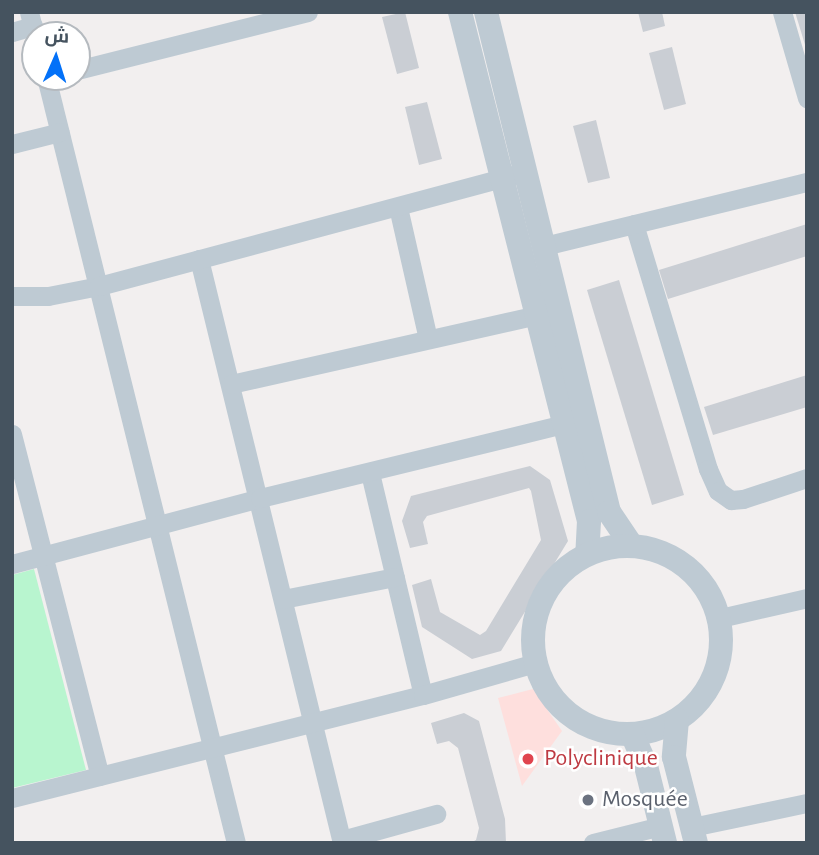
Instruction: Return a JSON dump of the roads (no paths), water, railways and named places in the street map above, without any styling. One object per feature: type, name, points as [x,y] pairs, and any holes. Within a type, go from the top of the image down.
[{"type":"street","points":[[91,67],[247,20],[308,12]]},
{"type":"street","points":[[460,12],[514,175],[544,246],[609,512],[631,545]]},
{"type":"street","points":[[486,12],[537,315],[589,521],[587,554]]},
{"type":"street","points":[[782,12],[807,98]]},
{"type":"street","points":[[51,91],[156,527],[236,843]]},
{"type":"street","points":[[12,144],[60,132]]},
{"type":"street","points":[[12,296],[48,296],[99,286],[514,175]]},
{"type":"street","points":[[544,246],[807,182]]},
{"type":"street","points":[[398,207],[428,340]]},
{"type":"street","points":[[634,224],[708,469],[718,491],[731,499],[743,499],[807,478]]},
{"type":"street","points":[[199,259],[260,498],[342,841],[436,814]]},
{"type":"street","points":[[231,384],[537,315]]},
{"type":"street","points":[[12,564],[260,498],[564,424]]},
{"type":"street","points":[[12,434],[100,776]]},
{"type":"street","points":[[370,473],[424,695]]},
{"type":"street","points":[[631,545],[655,549],[678,559],[697,575],[711,595],[720,618],[722,648],[715,676],[699,702],[677,720],[655,730],[632,734],[606,732],[572,715],[545,687],[535,663],[533,637],[542,600],[565,568],[587,554],[608,547],[631,545]]},
{"type":"street","points":[[283,599],[395,577]]},
{"type":"street","points":[[720,618],[807,598]]},
{"type":"street","points":[[12,798],[424,695],[535,663]]},
{"type":"street","points":[[677,720],[674,757],[694,835],[807,803]]},
{"type":"street","points":[[593,843],[663,834],[646,766],[632,734]]},
{"type":"place","name":"Polyclinique","points":[[528,759]]},
{"type":"place","name":"Mosquée","points":[[588,800]]}]
